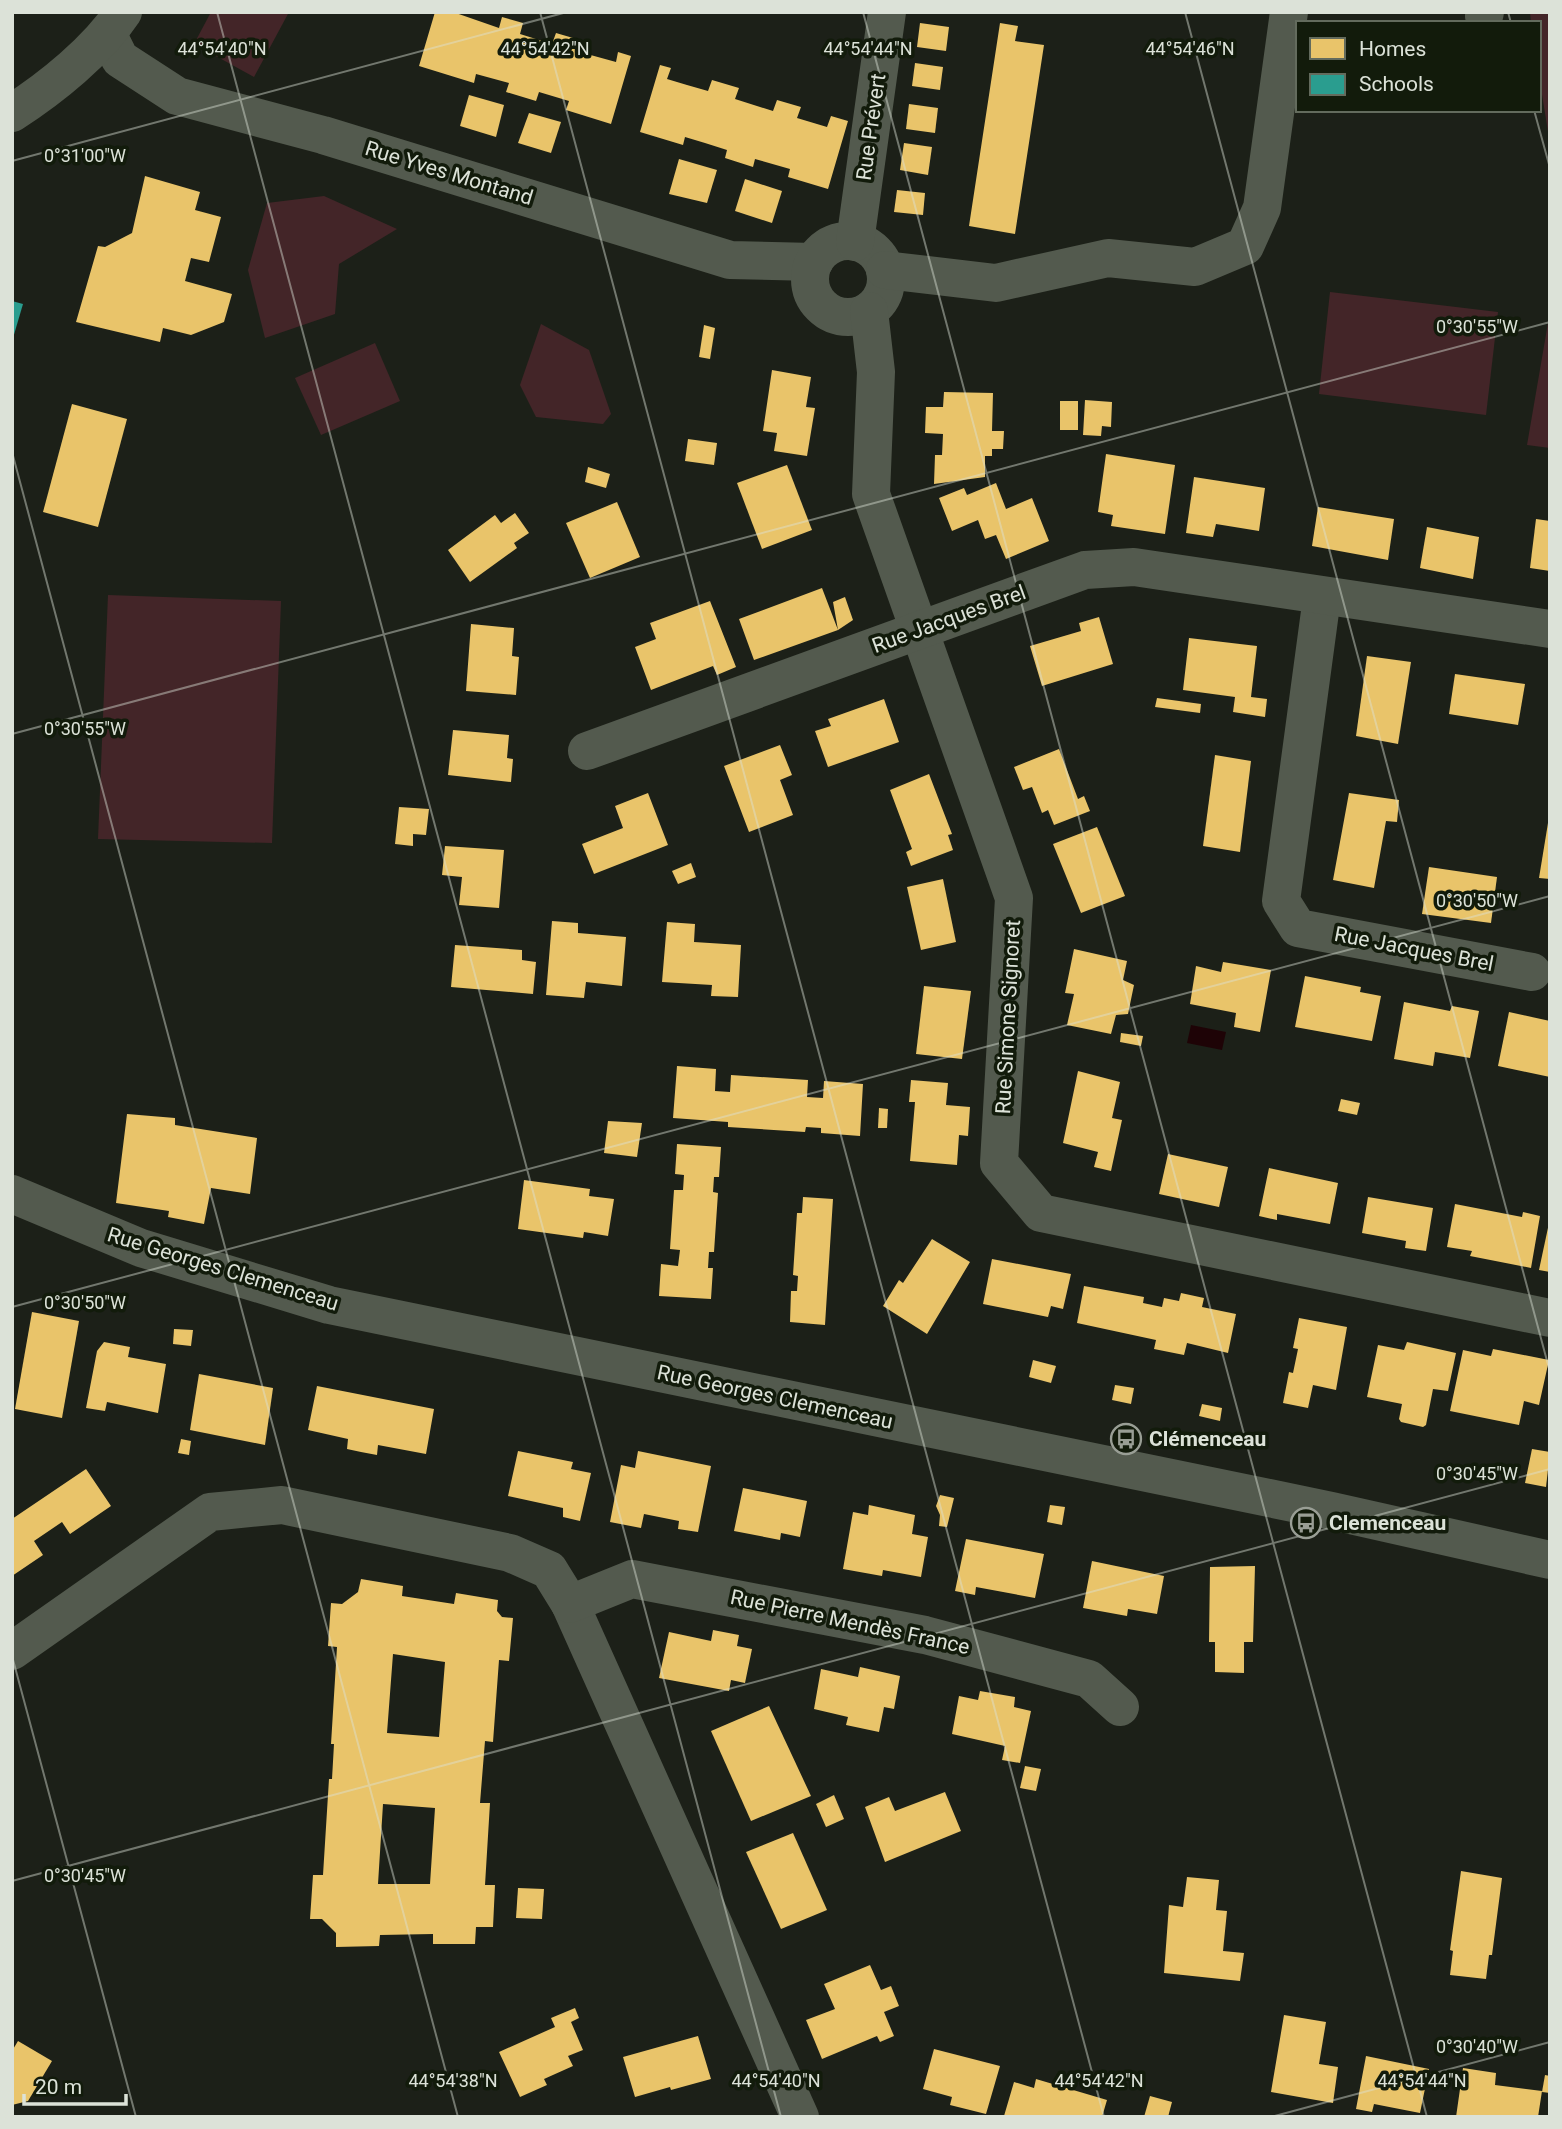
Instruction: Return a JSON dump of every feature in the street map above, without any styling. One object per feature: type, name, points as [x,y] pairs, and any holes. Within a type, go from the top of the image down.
[{"type":"street","name":"Rue Prévert","points":[[855,242],[887,12]]},
{"type":"street","points":[[885,270],[996,283],[1108,258],[1195,267],[1245,246],[1262,208],[1289,12]]},
{"type":"street","points":[[12,113],[33,100],[115,24]]},
{"type":"street","name":"Rue Yves Montand","points":[[115,24],[120,59],[177,96],[323,135],[730,260],[814,262]]},
{"type":"street","points":[[843,241],[855,242],[874,252],[885,270],[884,293],[869,311],[858,316],[834,315],[815,299],[810,274],[821,252],[843,241]]},
{"type":"street","name":"Rue Simone Signoret","points":[[869,311],[876,372],[872,494],[1014,898],[999,1163],[1041,1213],[1550,1318]]},
{"type":"street","name":"Rue Jacques Brel","points":[[587,751],[1084,570],[1134,567],[1550,629]]},
{"type":"street","name":"Rue Jacques Brel","points":[[1322,597],[1281,901],[1298,928],[1532,972]]},
{"type":"street","name":"Rue Georges Clemenceau","points":[[12,1194],[141,1248],[329,1305],[1332,1511],[1550,1560]]},
{"type":"street","points":[[12,1651],[210,1512],[282,1505],[510,1553],[549,1570],[570,1604],[800,2117]]},
{"type":"street","name":"Rue Pierre Mendès France","points":[[570,1604],[632,1579],[950,1641],[1090,1679],[1120,1707]]},
{"type":"shaded area","points":[[211,12],[289,12],[254,77],[194,44]]},
{"type":"shaded area","points":[[1530,12],[1550,12],[1550,144],[1541,88],[1541,21],[1531,21]]},
{"type":"shaded area","points":[[1550,159],[1550,448],[1527,445],[1549,317]]},
{"type":"shaded area","points":[[324,196],[397,229],[339,264],[335,314],[265,338],[248,270],[267,203]]},
{"type":"shaded area","points":[[1330,292],[1498,312],[1486,415],[1319,394]]},
{"type":"shaded area","points":[[541,324],[589,350],[611,414],[603,424],[536,417],[520,385]]},
{"type":"shaded area","points":[[375,343],[400,401],[321,435],[295,378]]},
{"type":"shaded area","points":[[108,595],[281,601],[272,843],[98,839]]},
{"type":"shaded area","points":[[1191,1025],[1226,1032],[1222,1050],[1187,1043]]},
{"type":"building: Homes","points":[[435,12],[453,12],[499,28],[502,17],[523,23],[520,34],[552,44],[556,33],[580,40],[576,51],[616,62],[618,52],[631,56],[611,124],[566,110],[569,101],[539,92],[536,101],[506,92],[509,83],[476,74],[474,83],[419,66]]},
{"type":"building: Homes","points":[[920,23],[949,27],[946,51],[917,47]]},
{"type":"building: Homes","points":[[1000,23],[1018,26],[1015,41],[1044,45],[1015,234],[969,226]]},
{"type":"building: Homes","points":[[915,63],[943,67],[940,90],[912,86]]},
{"type":"building: Homes","points":[[660,65],[671,68],[667,79],[708,91],[712,80],[739,88],[735,99],[773,111],[777,100],[801,107],[797,118],[827,127],[831,116],[848,121],[828,189],[788,177],[790,169],[755,159],[753,167],[725,158],[727,150],[705,143],[685,137],[683,145],[640,132]]},
{"type":"building: Homes","points":[[469,95],[504,105],[496,137],[460,126]]},
{"type":"building: Homes","points":[[909,104],[938,108],[935,133],[906,129]]},
{"type":"building: Homes","points":[[529,113],[561,122],[551,153],[518,143]]},
{"type":"building: Homes","points":[[904,143],[932,147],[928,175],[900,170]]},
{"type":"building: Homes","points":[[679,159],[717,170],[707,203],[669,194]]},
{"type":"building: Homes","points":[[145,176],[200,192],[195,210],[221,217],[209,262],[191,258],[185,281],[232,294],[224,322],[191,335],[163,328],[160,342],[76,322],[98,246],[105,247],[132,233]]},
{"type":"building: Homes","points":[[745,179],[782,191],[772,223],[735,211]]},
{"type":"building: Homes","points":[[897,190],[925,193],[923,215],[894,212]]},
{"type":"building: Homes","points":[[704,325],[715,328],[710,359],[699,357]]},
{"type":"building: Homes","points":[[772,370],[811,377],[806,407],[815,408],[807,456],[774,451],[777,433],[763,431]]},
{"type":"building: Homes","points":[[944,392],[993,393],[992,431],[1004,431],[1003,449],[992,449],[992,456],[985,456],[985,477],[934,484],[935,455],[942,455],[943,434],[925,433],[926,407],[943,407]]},
{"type":"building: Homes","points":[[1085,400],[1112,402],[1111,427],[1102,426],[1101,436],[1083,435]]},
{"type":"building: Homes","points":[[1060,401],[1078,401],[1078,430],[1060,430]]},
{"type":"building: Homes","points":[[72,404],[127,419],[98,527],[43,512]]},
{"type":"building: Homes","points":[[688,439],[717,443],[714,465],[685,461]]},
{"type":"building: Homes","points":[[1106,454],[1175,465],[1165,534],[1111,526],[1113,515],[1098,512]]},
{"type":"building: Homes","points":[[787,465],[812,530],[762,549],[737,483]]},
{"type":"building: Homes","points":[[588,467],[610,474],[606,488],[585,482]]},
{"type":"building: Homes","points":[[1194,477],[1265,488],[1259,531],[1216,524],[1213,537],[1186,533]]},
{"type":"building: Homes","points":[[996,483],[1006,509],[1032,498],[1049,541],[1006,559],[996,535],[985,539],[978,520],[952,531],[939,498],[964,488],[967,495]]},
{"type":"building: Homes","points":[[617,502],[640,557],[590,578],[566,523]]},
{"type":"building: Homes","points":[[1318,507],[1394,519],[1388,560],[1312,546]]},
{"type":"building: Homes","points":[[515,513],[529,533],[514,543],[517,548],[470,582],[448,550],[495,515],[501,523]]},
{"type":"building: Homes","points":[[1536,519],[1550,521],[1550,571],[1530,568]]},
{"type":"building: Homes","points":[[1427,527],[1479,537],[1473,579],[1420,568]]},
{"type":"building: Homes","points":[[822,588],[838,630],[754,660],[739,619]]},
{"type":"building: Homes","points":[[845,597],[853,620],[838,630],[833,602]]},
{"type":"building: Homes","points":[[710,601],[736,667],[717,675],[713,666],[651,690],[635,647],[656,639],[650,623]]},
{"type":"building: Homes","points":[[1099,617],[1113,664],[1042,686],[1030,646],[1081,631],[1079,623]]},
{"type":"building: Homes","points":[[471,624],[514,628],[512,656],[519,657],[516,695],[466,691]]},
{"type":"building: Homes","points":[[1189,638],[1257,646],[1251,697],[1267,699],[1265,717],[1233,712],[1235,697],[1183,690]]},
{"type":"building: Homes","points":[[1367,656],[1411,662],[1398,744],[1356,736]]},
{"type":"building: Homes","points":[[1455,674],[1525,684],[1518,725],[1449,714]]},
{"type":"building: Homes","points":[[1157,698],[1201,704],[1200,713],[1155,707]]},
{"type":"building: Homes","points":[[884,699],[899,742],[828,767],[815,731],[831,726],[828,719]]},
{"type":"building: Homes","points":[[453,730],[509,735],[507,758],[513,759],[511,782],[448,775]]},
{"type":"building: Homes","points":[[780,745],[792,775],[780,780],[793,815],[749,832],[724,766]]},
{"type":"building: Homes","points":[[1059,749],[1078,799],[1084,796],[1090,811],[1054,825],[1048,810],[1042,813],[1032,787],[1023,790],[1014,767]]},
{"type":"building: Homes","points":[[1215,755],[1251,761],[1240,852],[1203,846]]},
{"type":"building: Homes","points":[[929,774],[952,834],[948,835],[953,850],[911,866],[906,852],[912,849],[890,790]]},
{"type":"building: Homes","points":[[648,793],[668,845],[594,874],[582,844],[623,828],[615,806]]},
{"type":"building: Homes","points":[[1349,793],[1399,800],[1397,822],[1386,821],[1374,888],[1333,880]]},
{"type":"building: Homes","points":[[399,807],[429,809],[426,835],[413,834],[413,846],[395,844]]},
{"type":"building: Homes","points":[[1550,823],[1550,879],[1539,878]]},
{"type":"building: Homes","points":[[1097,827],[1125,896],[1081,913],[1053,844]]},
{"type":"building: Homes","points":[[445,846],[504,850],[499,908],[459,905],[462,877],[442,875]]},
{"type":"building: Homes","points":[[691,863],[696,877],[678,884],[672,871]]},
{"type":"building: Homes","points":[[1429,867],[1497,877],[1491,923],[1422,914]]},
{"type":"building: Homes","points":[[943,879],[956,942],[921,950],[907,887]]},
{"type":"building: Homes","points":[[552,921],[578,923],[578,933],[626,937],[622,986],[586,982],[584,998],[546,995]]},
{"type":"building: Homes","points":[[667,922],[695,924],[694,942],[741,945],[738,997],[711,996],[712,985],[662,982]]},
{"type":"building: Homes","points":[[455,945],[522,950],[522,960],[536,962],[533,994],[451,987]]},
{"type":"building: Homes","points":[[1074,949],[1127,961],[1123,980],[1134,985],[1128,1014],[1116,1015],[1111,1034],[1067,1025],[1074,994],[1065,993]]},
{"type":"building: Homes","points":[[1223,962],[1271,970],[1260,1032],[1234,1027],[1236,1013],[1190,1004],[1196,966],[1221,972]]},
{"type":"building: Homes","points":[[1305,976],[1361,987],[1360,992],[1381,996],[1372,1041],[1295,1027]]},
{"type":"building: Homes","points":[[924,986],[971,991],[962,1059],[916,1054]]},
{"type":"building: Homes","points":[[1404,1002],[1450,1011],[1452,1006],[1479,1011],[1470,1058],[1435,1052],[1433,1066],[1394,1059]]},
{"type":"building: Homes","points":[[1509,1012],[1550,1021],[1550,1077],[1498,1066]]},
{"type":"building: Homes","points":[[1121,1033],[1143,1036],[1141,1046],[1120,1042]]},
{"type":"building: Homes","points":[[677,1066],[716,1069],[715,1091],[730,1092],[731,1075],[808,1080],[807,1097],[823,1098],[824,1081],[863,1084],[860,1136],[821,1133],[821,1128],[806,1127],[805,1132],[728,1127],[728,1122],[673,1118]]},
{"type":"building: Homes","points":[[1078,1071],[1120,1082],[1112,1118],[1122,1120],[1111,1171],[1094,1167],[1098,1152],[1063,1143]]},
{"type":"building: Homes","points":[[911,1080],[948,1083],[946,1105],[970,1107],[968,1136],[959,1135],[957,1165],[910,1161],[915,1102],[909,1102]]},
{"type":"building: Homes","points":[[1341,1099],[1360,1103],[1357,1115],[1338,1111]]},
{"type":"building: Homes","points":[[879,1108],[888,1109],[887,1128],[878,1128]]},
{"type":"building: Homes","points":[[127,1114],[175,1118],[175,1125],[257,1138],[250,1194],[211,1188],[204,1224],[168,1217],[169,1211],[116,1203]]},
{"type":"building: Homes","points":[[608,1121],[642,1123],[637,1157],[604,1153]]},
{"type":"building: Homes","points":[[677,1144],[721,1147],[719,1177],[714,1177],[713,1192],[718,1193],[714,1252],[709,1252],[708,1268],[713,1268],[711,1299],[659,1296],[661,1264],[678,1266],[680,1250],[670,1249],[674,1190],[683,1190],[684,1175],[675,1174]]},
{"type":"building: Homes","points":[[1168,1154],[1228,1167],[1219,1207],[1159,1194]]},
{"type":"building: Homes","points":[[1269,1168],[1338,1183],[1330,1224],[1277,1214],[1277,1220],[1259,1216]]},
{"type":"building: Homes","points":[[524,1180],[590,1189],[589,1196],[614,1199],[608,1236],[584,1232],[583,1238],[518,1229]]},
{"type":"building: Homes","points":[[803,1197],[833,1199],[825,1325],[790,1322],[791,1291],[797,1291],[798,1276],[793,1275],[797,1213],[802,1213]]},
{"type":"building: Homes","points":[[1368,1197],[1433,1208],[1426,1251],[1405,1248],[1406,1241],[1362,1233]]},
{"type":"building: Homes","points":[[1455,1204],[1522,1217],[1523,1212],[1540,1216],[1531,1268],[1470,1256],[1472,1251],[1447,1247]]},
{"type":"building: Homes","points":[[1550,1223],[1550,1272],[1539,1270]]},
{"type":"building: Homes","points":[[932,1239],[970,1262],[927,1334],[883,1306],[899,1280],[903,1283]]},
{"type":"building: Homes","points":[[992,1259],[1071,1274],[1063,1309],[1051,1306],[1048,1317],[983,1304]]},
{"type":"building: Homes","points":[[1084,1286],[1144,1297],[1143,1303],[1162,1307],[1164,1298],[1179,1301],[1181,1293],[1204,1298],[1202,1307],[1236,1314],[1228,1353],[1187,1343],[1184,1355],[1154,1349],[1156,1340],[1077,1323]]},
{"type":"building: Homes","points":[[32,1312],[79,1321],[62,1418],[15,1409]]},
{"type":"building: Homes","points":[[1299,1318],[1347,1327],[1336,1390],[1313,1385],[1308,1408],[1283,1403],[1289,1372],[1293,1373],[1298,1349],[1293,1348]]},
{"type":"building: Homes","points":[[174,1329],[193,1330],[191,1346],[173,1344]]},
{"type":"building: Homes","points":[[104,1342],[130,1347],[128,1357],[166,1364],[158,1413],[107,1402],[105,1411],[86,1408],[97,1351]]},
{"type":"building: Homes","points":[[1407,1342],[1456,1353],[1448,1391],[1433,1389],[1426,1425],[1423,1427],[1401,1422],[1399,1419],[1402,1404],[1367,1397],[1378,1345],[1404,1350]]},
{"type":"building: Homes","points":[[1493,1349],[1549,1360],[1539,1405],[1524,1401],[1519,1425],[1450,1411],[1463,1350],[1491,1356]]},
{"type":"building: Homes","points":[[1033,1360],[1056,1366],[1051,1383],[1029,1377]]},
{"type":"building: Homes","points":[[199,1374],[273,1388],[265,1445],[190,1430]]},
{"type":"building: Homes","points":[[1115,1385],[1134,1388],[1131,1404],[1112,1400]]},
{"type":"building: Homes","points":[[317,1386],[434,1409],[426,1454],[378,1445],[377,1455],[361,1452],[347,1449],[348,1439],[308,1430]]},
{"type":"building: Homes","points":[[1202,1404],[1222,1408],[1220,1421],[1199,1416]]},
{"type":"building: Homes","points":[[181,1439],[191,1441],[189,1455],[178,1453]]},
{"type":"building: Homes","points":[[1532,1449],[1550,1452],[1546,1487],[1525,1483]]},
{"type":"building: Homes","points":[[518,1451],[573,1462],[571,1469],[591,1473],[580,1521],[563,1517],[563,1508],[508,1496]]},
{"type":"building: Homes","points":[[638,1451],[711,1466],[698,1532],[678,1529],[679,1521],[644,1514],[641,1528],[610,1522],[621,1465],[635,1468]]},
{"type":"building: Homes","points":[[86,1469],[111,1506],[70,1534],[62,1522],[34,1541],[43,1555],[12,1576],[12,1519]]},
{"type":"building: Homes","points":[[743,1488],[807,1501],[800,1537],[781,1533],[780,1540],[734,1531]]},
{"type":"building: Homes","points":[[940,1495],[954,1498],[947,1527],[939,1526],[940,1515],[936,1506]]},
{"type":"building: Homes","points":[[869,1505],[915,1515],[912,1534],[928,1537],[921,1577],[883,1570],[882,1576],[843,1569],[853,1512],[868,1515]]},
{"type":"building: Homes","points":[[1050,1505],[1065,1507],[1062,1525],[1047,1522]]},
{"type":"building: Homes","points":[[966,1539],[1044,1554],[1035,1598],[976,1587],[975,1595],[955,1591]]},
{"type":"building: Homes","points":[[1092,1561],[1164,1576],[1157,1614],[1128,1609],[1127,1616],[1083,1608]]},
{"type":"building: Homes","points":[[1255,1566],[1253,1642],[1244,1642],[1244,1673],[1215,1672],[1215,1642],[1209,1642],[1210,1567]]},
{"type":"building: Homes","points":[[361,1579],[403,1586],[402,1596],[454,1604],[456,1593],[498,1600],[497,1611],[502,1617],[513,1618],[509,1661],[499,1660],[493,1742],[485,1741],[480,1803],[490,1803],[485,1885],[495,1885],[493,1927],[476,1927],[475,1944],[433,1944],[433,1934],[380,1935],[379,1946],[336,1947],[336,1933],[322,1919],[310,1919],[313,1875],[323,1875],[329,1779],[332,1779],[334,1744],[331,1744],[337,1647],[328,1646],[331,1603],[342,1604],[358,1592]],"holes":[[[393,1654],[445,1662],[439,1737],[387,1733]],[[383,1804],[435,1808],[430,1884],[378,1884]]]},
{"type":"building: Homes","points":[[713,1630],[739,1635],[737,1646],[752,1649],[745,1683],[731,1680],[729,1691],[659,1678],[669,1632],[711,1641]]},
{"type":"building: Homes","points":[[860,1667],[900,1676],[894,1709],[884,1707],[879,1732],[846,1725],[848,1717],[814,1709],[821,1669],[858,1677]]},
{"type":"building: Homes","points":[[980,1691],[1015,1697],[1014,1707],[1031,1711],[1020,1763],[1002,1760],[1005,1746],[952,1734],[959,1696],[978,1700]]},
{"type":"building: Homes","points":[[769,1706],[811,1796],[751,1821],[711,1731]]},
{"type":"building: Homes","points":[[1025,1766],[1041,1769],[1036,1791],[1020,1788]]},
{"type":"building: Homes","points":[[945,1792],[961,1831],[885,1862],[865,1807],[889,1797],[895,1811]]},
{"type":"building: Homes","points":[[834,1795],[844,1819],[826,1827],[816,1804]]},
{"type":"building: Homes","points":[[793,1833],[827,1910],[781,1929],[746,1852]]},
{"type":"building: Homes","points":[[1461,1871],[1502,1878],[1492,1955],[1489,1955],[1486,1979],[1450,1975],[1453,1951],[1450,1950]]},
{"type":"building: Homes","points":[[1187,1877],[1219,1880],[1216,1910],[1227,1911],[1223,1951],[1244,1953],[1240,1981],[1164,1973],[1169,1905],[1183,1907]]},
{"type":"building: Homes","points":[[518,1888],[544,1889],[542,1919],[516,1918]]},
{"type":"building: Homes","points":[[870,1965],[881,1990],[891,1986],[899,2006],[884,2012],[894,2036],[880,2042],[877,2036],[822,2059],[806,2020],[835,2009],[824,1984]]},
{"type":"building: Homes","points":[[575,2008],[579,2018],[571,2022],[583,2050],[568,2056],[573,2066],[544,2079],[547,2085],[520,2097],[499,2052],[555,2027],[551,2018]]},
{"type":"building: Homes","points":[[1284,2015],[1326,2022],[1319,2064],[1338,2067],[1333,2103],[1271,2092]]},
{"type":"building: Homes","points":[[698,2036],[711,2079],[635,2097],[623,2057]]},
{"type":"building: Homes","points":[[18,2041],[52,2061],[28,2101],[12,2105],[12,2051]]},
{"type":"building: Homes","points":[[934,2049],[1000,2066],[986,2114],[950,2105],[952,2097],[923,2089]]},
{"type":"building: Homes","points":[[1366,2056],[1429,2069],[1420,2113],[1374,2104],[1372,2112],[1356,2109]]},
{"type":"building: Homes","points":[[1463,2068],[1496,2073],[1495,2085],[1542,2091],[1538,2117],[1456,2117]]},
{"type":"building: Homes","points":[[1545,2075],[1550,2076],[1550,2093],[1542,2092]]},
{"type":"building: Homes","points":[[1036,2079],[1107,2100],[1102,2117],[1004,2116],[1014,2082],[1034,2088]]},
{"type":"building: Homes","points":[[1150,2096],[1172,2102],[1168,2117],[1144,2117]]},
{"type":"building: Schools","points":[[12,301],[23,304],[13,338],[12,338]]},
{"type":"place","name":"Clémenceau","points":[[1126,1439]]},
{"type":"place","name":"Clemenceau","points":[[1306,1523]]}]
